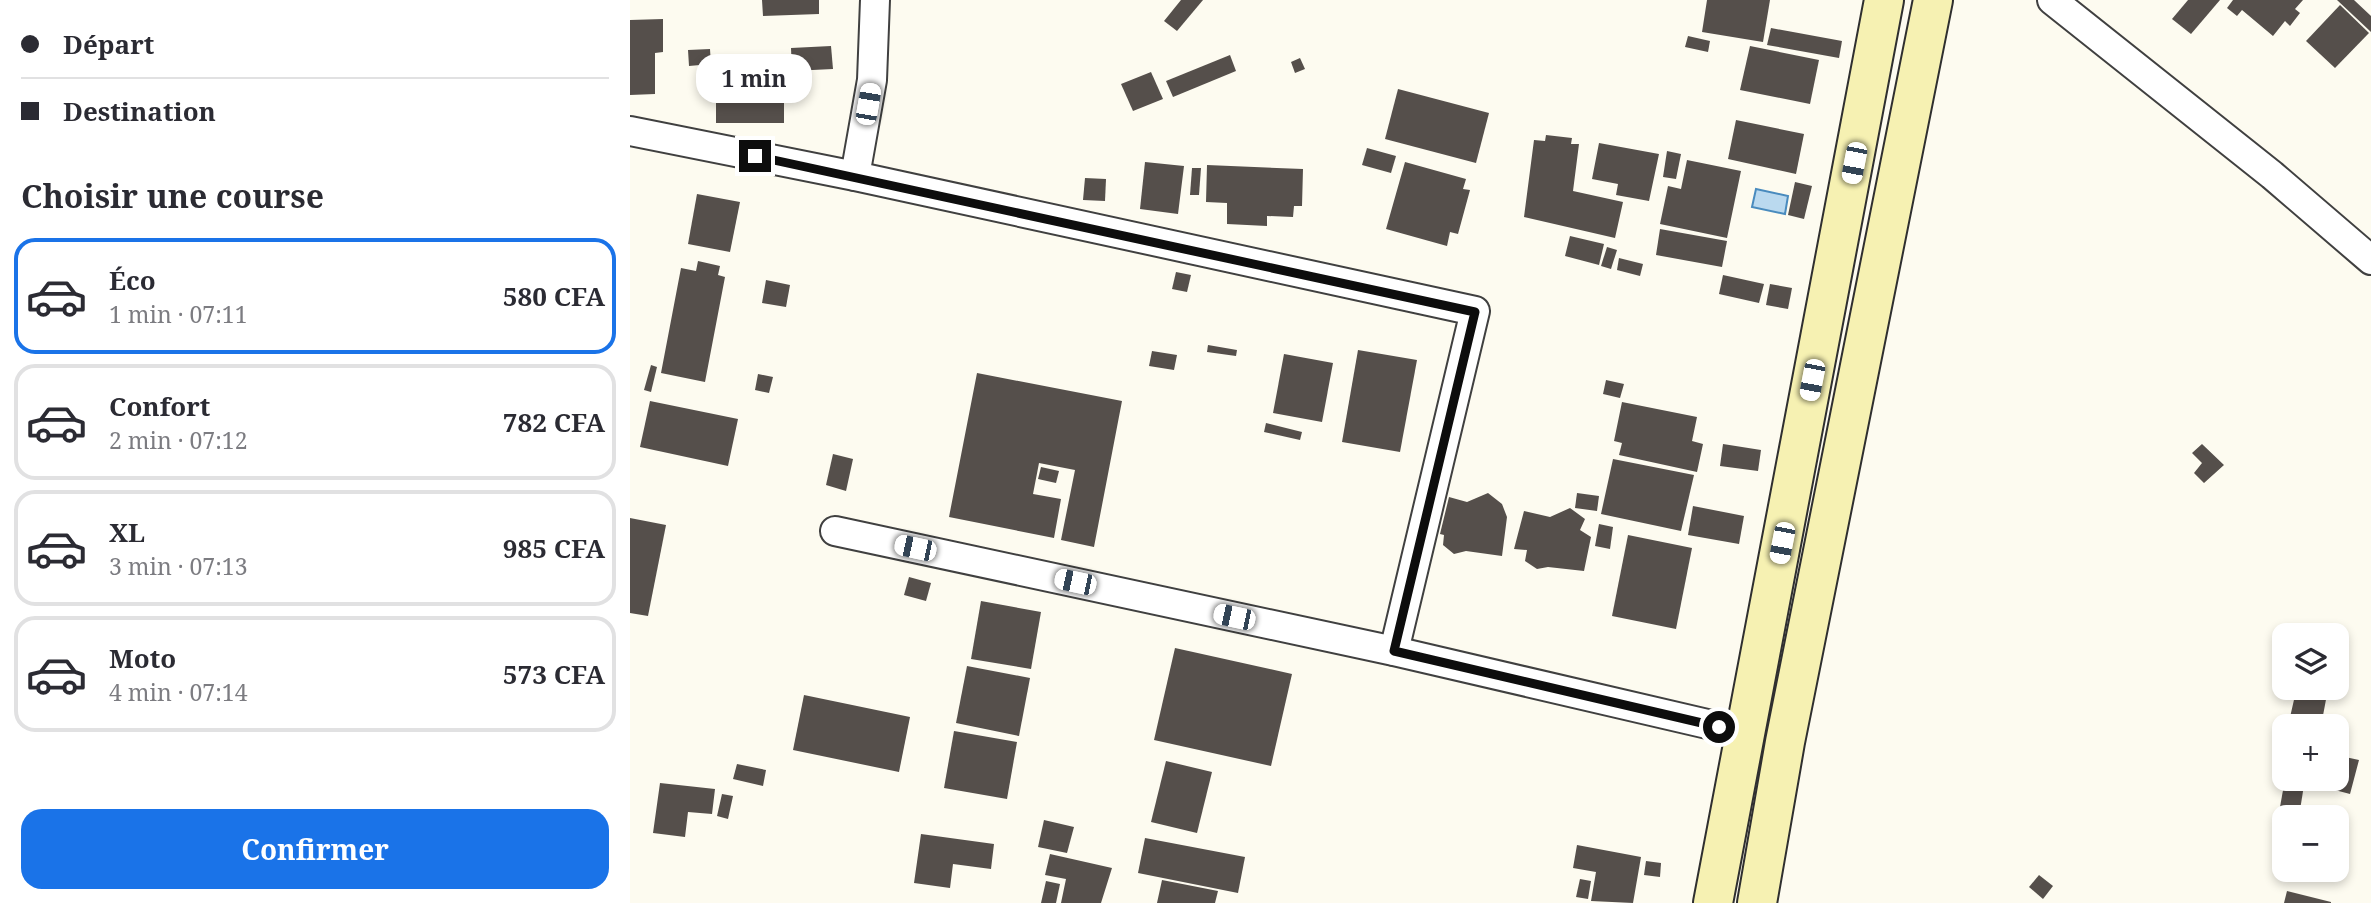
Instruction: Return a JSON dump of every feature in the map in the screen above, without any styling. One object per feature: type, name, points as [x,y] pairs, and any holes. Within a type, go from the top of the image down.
[{"type":"street","points":[[855,176],[873,80],[875,0]]},
{"type":"street","points":[[1713,903],[1884,0]]},
{"type":"street","points":[[1757,903],[1785,742],[1933,0]]},
{"type":"street","points":[[2052,0],[2272,175],[2371,260]]},
{"type":"street","points":[[630,131],[855,176],[1475,312],[1394,651]]},
{"type":"street","points":[[835,531],[1394,651],[1746,733]]},
{"type":"water","points":[[1756,189],[1788,196],[1785,214],[1752,207]]},
{"type":"building","points":[[762,0],[819,0],[819,14],[763,16]]},
{"type":"building","points":[[1181,0],[1203,0],[1177,31],[1164,21]]},
{"type":"building","points":[[1707,0],[1770,0],[1763,42],[1702,32]]},
{"type":"building","points":[[2188,0],[2220,0],[2191,34],[2172,19]]},
{"type":"building","points":[[2233,0],[2303,0],[2295,9],[2300,13],[2290,26],[2285,21],[2273,36],[2242,10],[2237,16],[2227,8]]},
{"type":"building","points":[[2337,0],[2354,0],[2371,16],[2371,32]]},
{"type":"building","points":[[2340,5],[2369,33],[2335,68],[2306,41]]},
{"type":"building","points":[[663,19],[663,52],[655,53],[655,94],[630,95],[630,20]]},
{"type":"building","points":[[1771,28],[1842,41],[1839,58],[1767,45]]},
{"type":"building","points":[[1688,36],[1710,41],[1708,52],[1685,47]]},
{"type":"building","points":[[831,46],[833,69],[792,71],[791,48]]},
{"type":"building","points":[[1750,46],[1819,60],[1810,104],[1740,90]]},
{"type":"building","points":[[710,49],[711,64],[689,66],[688,50]]},
{"type":"building","points":[[1230,55],[1236,71],[1173,97],[1166,81]]},
{"type":"building","points":[[716,57],[784,57],[784,123],[716,123]]},
{"type":"building","points":[[1300,58],[1305,69],[1295,73],[1291,62]]},
{"type":"building","points":[[1151,72],[1163,99],[1133,111],[1121,84]]},
{"type":"building","points":[[1398,89],[1489,113],[1476,163],[1385,139]]},
{"type":"building","points":[[1736,120],[1804,134],[1796,174],[1728,159]]},
{"type":"building","points":[[1546,135],[1572,138],[1571,144],[1579,144],[1573,191],[1623,202],[1615,238],[1524,217],[1534,140],[1545,141]]},
{"type":"building","points":[[1599,143],[1659,154],[1649,201],[1616,195],[1618,184],[1592,179]]},
{"type":"building","points":[[1367,148],[1396,156],[1391,173],[1362,165]]},
{"type":"building","points":[[1667,151],[1681,154],[1676,179],[1663,177]]},
{"type":"building","points":[[1687,160],[1741,171],[1727,238],[1660,224],[1668,186],[1681,189]]},
{"type":"building","points":[[1145,162],[1184,166],[1178,214],[1140,209]]},
{"type":"building","points":[[1405,162],[1466,179],[1463,189],[1470,190],[1458,234],[1450,232],[1447,246],[1386,229]]},
{"type":"building","points":[[1207,165],[1303,169],[1302,206],[1294,206],[1293,217],[1267,216],[1267,226],[1227,224],[1227,203],[1206,202]]},
{"type":"building","points":[[1192,168],[1201,168],[1199,195],[1190,195]]},
{"type":"building","points":[[1085,178],[1106,179],[1105,201],[1083,200]]},
{"type":"building","points":[[1795,182],[1812,186],[1804,219],[1788,215]]},
{"type":"building","points":[[697,194],[740,202],[730,252],[688,244]]},
{"type":"building","points":[[1660,229],[1727,241],[1722,267],[1656,255]]},
{"type":"building","points":[[1570,236],[1604,244],[1599,265],[1565,256]]},
{"type":"building","points":[[1607,247],[1617,250],[1611,269],[1601,266]]},
{"type":"building","points":[[1619,258],[1643,264],[1640,276],[1617,270]]},
{"type":"building","points":[[698,261],[720,266],[718,275],[725,277],[705,382],[661,373],[681,268],[696,271]]},
{"type":"building","points":[[1176,272],[1191,275],[1187,292],[1172,289]]},
{"type":"building","points":[[1723,275],[1764,284],[1759,303],[1719,294]]},
{"type":"building","points":[[766,280],[790,285],[786,307],[762,303]]},
{"type":"building","points":[[1770,284],[1792,288],[1788,309],[1766,305]]},
{"type":"building","points":[[1208,345],[1237,350],[1236,356],[1207,352]]},
{"type":"building","points":[[1358,350],[1417,360],[1400,452],[1342,442]]},
{"type":"building","points":[[1152,351],[1177,355],[1174,370],[1149,366]]},
{"type":"building","points":[[1284,354],[1333,363],[1322,422],[1273,413]]},
{"type":"building","points":[[651,365],[657,367],[651,392],[644,390]]},
{"type":"building","points":[[977,373],[1122,401],[1094,547],[1061,540],[1075,470],[1039,463],[1033,494],[1061,499],[1054,538],[949,517]]},
{"type":"building","points":[[758,374],[773,377],[769,393],[755,390]]},
{"type":"building","points":[[1606,380],[1624,384],[1620,398],[1603,394]]},
{"type":"building","points":[[650,401],[738,419],[728,466],[640,447]]},
{"type":"building","points":[[1622,402],[1697,417],[1692,441],[1703,444],[1697,472],[1619,455],[1622,443],[1614,441]]},
{"type":"building","points":[[1266,423],[1302,432],[1300,440],[1264,432]]},
{"type":"building","points":[[1723,444],[1761,450],[1758,471],[1720,466]]},
{"type":"building","points":[[2202,444],[2224,465],[2204,483],[2194,473],[2202,463],[2192,453]]},
{"type":"building","points":[[833,454],[853,459],[846,491],[826,485]]},
{"type":"building","points":[[1613,459],[1694,475],[1681,531],[1601,514]]},
{"type":"building","points":[[1041,467],[1059,471],[1056,483],[1038,479]]},
{"type":"building","points":[[1488,493],[1502,504],[1507,517],[1502,556],[1466,551],[1454,554],[1443,545],[1444,535],[1440,534],[1449,497],[1467,502]]},
{"type":"building","points":[[1577,493],[1599,496],[1597,511],[1575,508]]},
{"type":"building","points":[[1693,506],[1744,516],[1739,544],[1688,535]]},
{"type":"building","points":[[1570,508],[1585,519],[1580,530],[1591,537],[1584,571],[1548,567],[1537,569],[1525,561],[1527,550],[1514,549],[1524,511],[1550,517]]},
{"type":"building","points":[[630,518],[666,525],[648,616],[630,613]]},
{"type":"building","points":[[1599,524],[1613,527],[1610,549],[1595,546]]},
{"type":"building","points":[[1628,535],[1692,548],[1676,629],[1612,616]]},
{"type":"building","points":[[909,577],[931,583],[926,601],[904,595]]},
{"type":"building","points":[[981,601],[1041,612],[1031,669],[971,659]]},
{"type":"building","points":[[1175,648],[1292,674],[1271,766],[1154,740]]},
{"type":"building","points":[[967,666],[1030,678],[1019,736],[956,723]]},
{"type":"building","points":[[804,695],[910,717],[899,772],[793,750]]},
{"type":"building","points":[[2294,700],[2326,700],[2323,714],[2291,714]]},
{"type":"building","points":[[954,731],[1017,742],[1007,799],[944,788]]},
{"type":"building","points":[[2349,758],[2359,760],[2350,794],[2339,791],[2349,791]]},
{"type":"building","points":[[1166,761],[1212,772],[1197,833],[1151,822]]},
{"type":"building","points":[[737,764],[766,770],[763,786],[733,779]]},
{"type":"building","points":[[660,783],[715,789],[712,814],[688,812],[685,837],[653,833]]},
{"type":"building","points":[[2283,791],[2303,791],[2301,805],[2280,805]]},
{"type":"building","points":[[722,794],[733,796],[728,819],[717,816]]},
{"type":"building","points":[[1044,820],[1074,827],[1067,853],[1038,847]]},
{"type":"building","points":[[921,834],[994,844],[991,869],[953,864],[950,888],[914,883]]},
{"type":"building","points":[[1145,838],[1245,857],[1238,893],[1138,873]]},
{"type":"building","points":[[1577,845],[1641,857],[1633,903],[1591,901],[1596,872],[1573,868]]},
{"type":"building","points":[[1050,854],[1112,868],[1101,903],[1061,903],[1066,879],[1045,875]]},
{"type":"building","points":[[1646,861],[1661,863],[1660,877],[1644,875]]},
{"type":"building","points":[[2039,875],[2053,886],[2043,899],[2029,887]]},
{"type":"building","points":[[1580,879],[1591,881],[1588,899],[1576,897]]},
{"type":"building","points":[[1162,880],[1218,891],[1215,903],[1157,903]]},
{"type":"building","points":[[1046,881],[1060,884],[1056,903],[1041,903]]},
{"type":"building","points":[[2287,891],[2331,902],[2331,903],[2284,903]]},
{"type":"route","points":[[755,156],[1475,312],[1394,651],[1719,727]]}]
